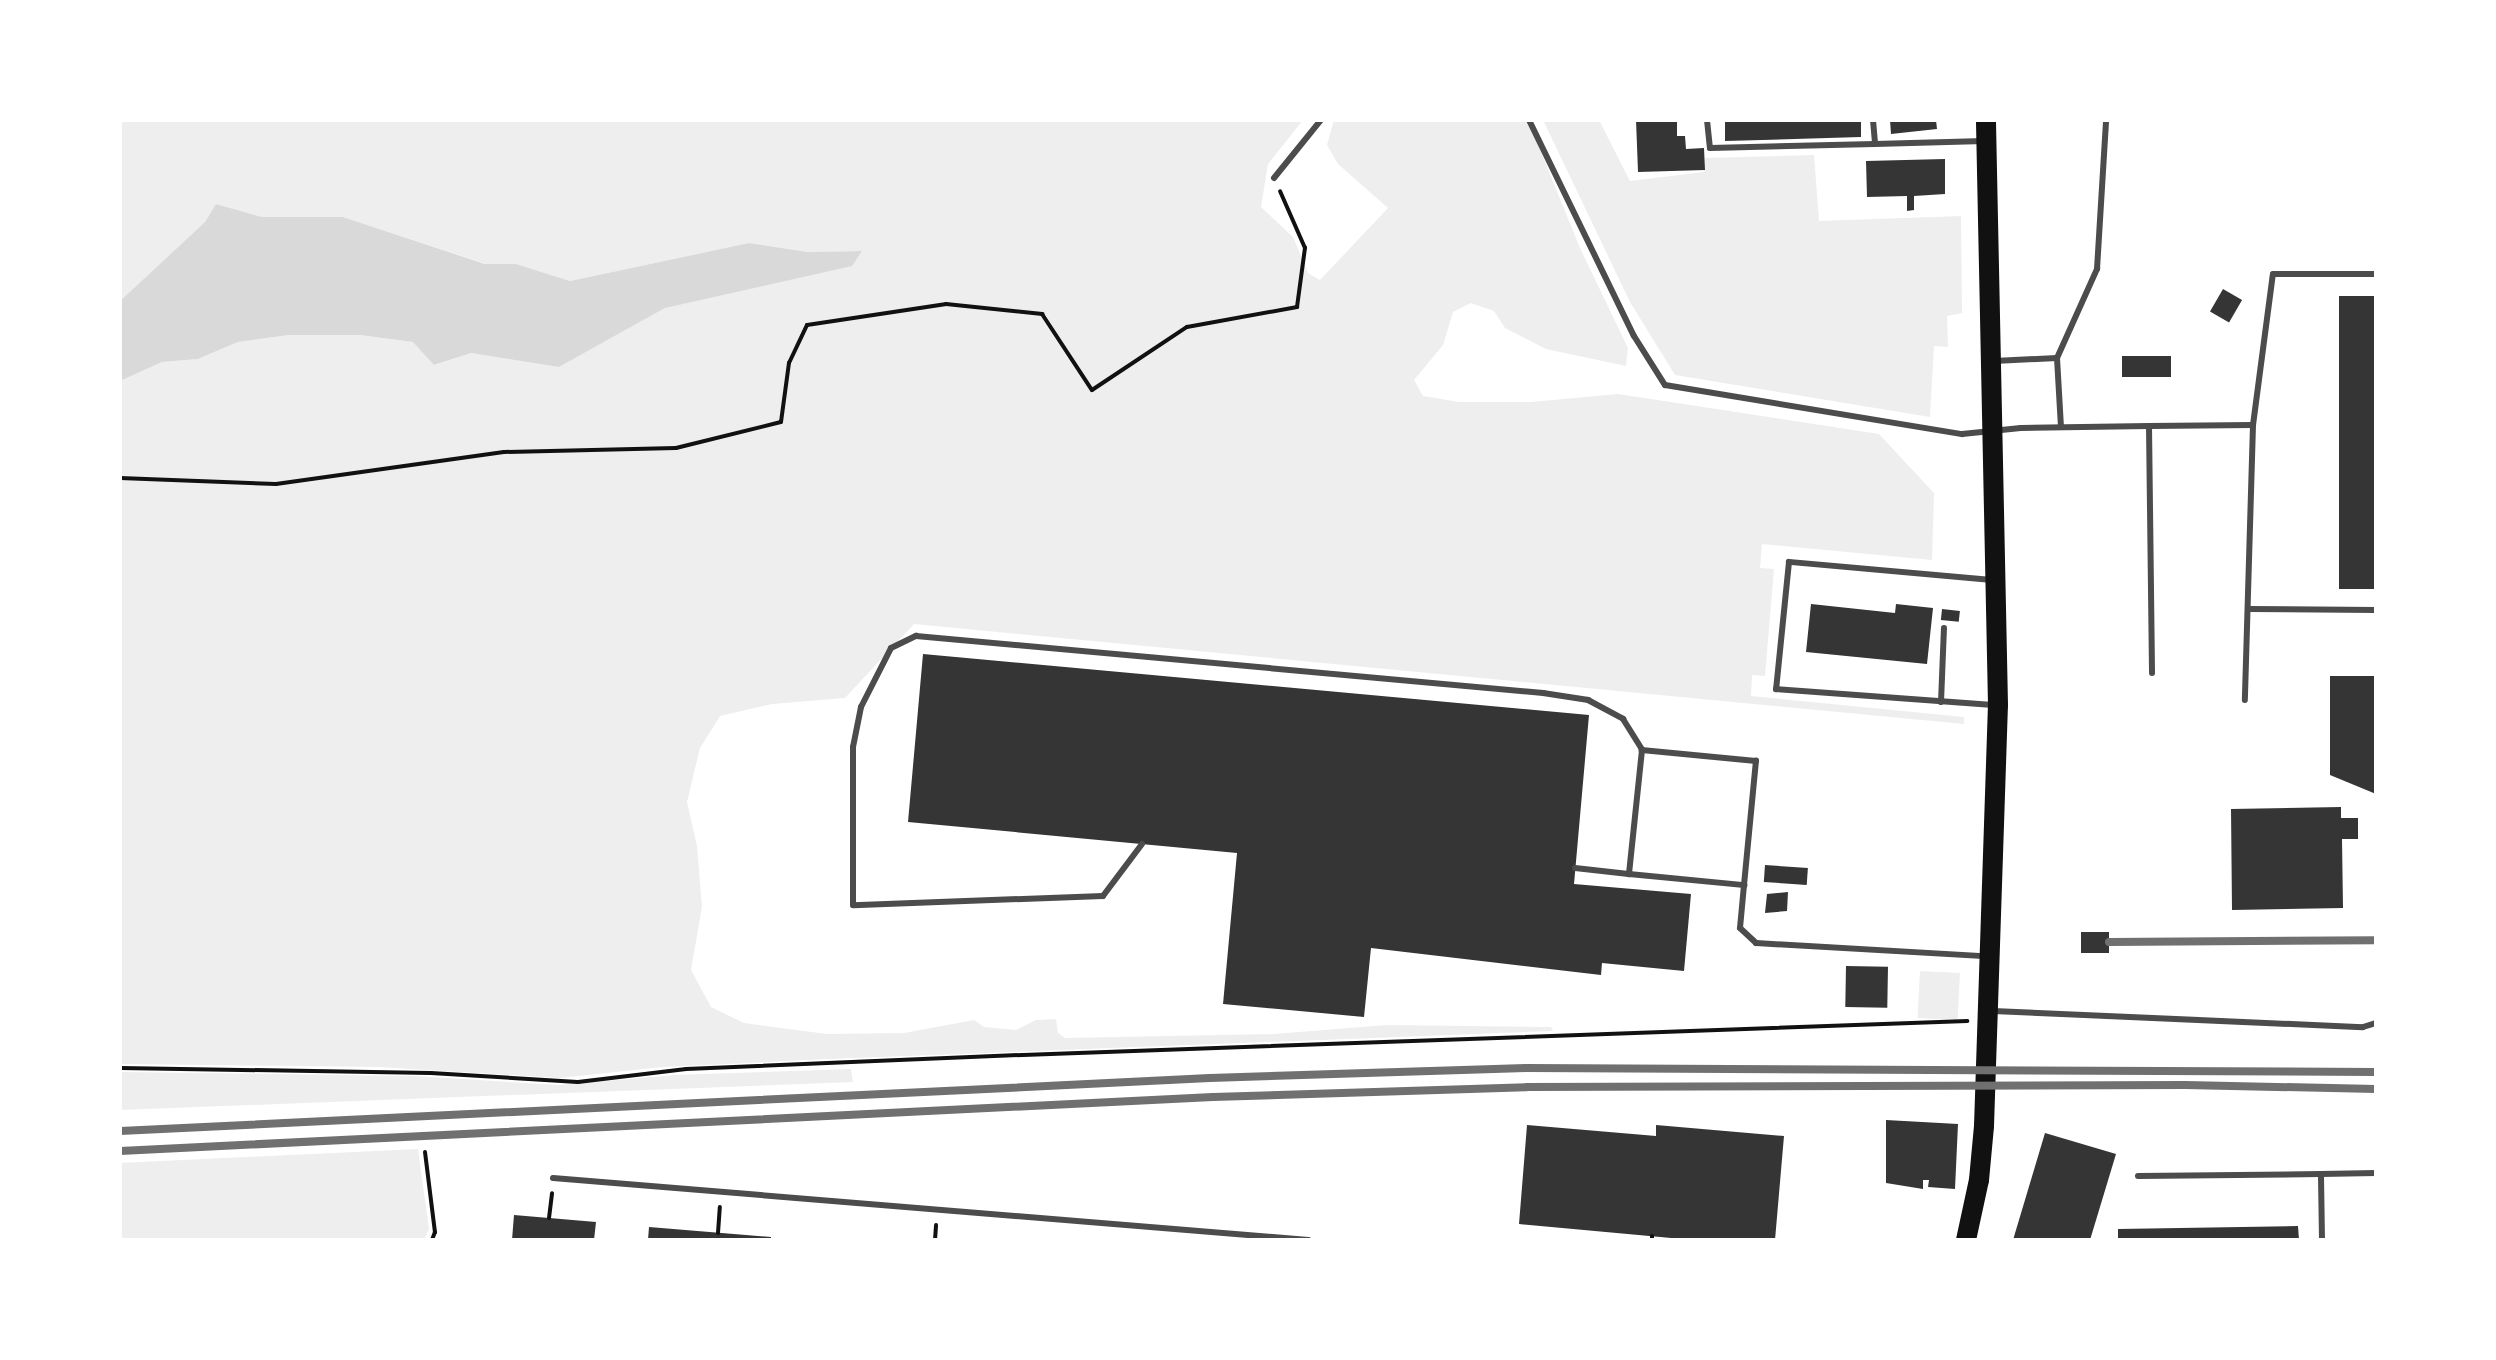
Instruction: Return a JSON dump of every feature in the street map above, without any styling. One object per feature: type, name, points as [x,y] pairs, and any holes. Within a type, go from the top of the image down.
[{"type":"main road","points":[[1966,1240],[1979,1180],[1984,1126],[1998,705],[1996,432],[1987,130]]},
{"type":"lane","points":[[1274,178],[1321,120]]},
{"type":"lane","points":[[1529,120],[1634,336],[1664,385],[1962,434],[2061,427],[2253,425]]},
{"type":"lane","points":[[1707,120],[1710,148],[1875,144],[1987,130]]},
{"type":"lane","points":[[1873,120],[1875,144]]},
{"type":"lane","points":[[2061,427],[2058,358],[2096,269],[2106,120]]},
{"type":"lane","points":[[2245,700],[2253,425],[2273,274],[2376,274]]},
{"type":"lane","points":[[1994,360],[2058,358]]},
{"type":"lane","points":[[2149,426],[2152,673]]},
{"type":"lane","points":[[1998,581],[1789,562],[1776,689],[1998,705]]},
{"type":"lane","points":[[2248,610],[2376,610]]},
{"type":"lane","points":[[1941,702],[1944,628]]},
{"type":"lane","points":[[1142,844],[1104,896],[853,905],[852,747],[860,707],[891,648],[916,636],[1588,700],[1623,719],[1642,750],[1629,874]]},
{"type":"lane","points":[[1642,750],[1756,761],[1740,928],[1756,943],[1990,957]]},
{"type":"lane","points":[[1575,868],[1744,885]]},
{"type":"lane","points":[[1988,1011],[2363,1027],[2376,1023]]},
{"type":"lane","points":[[2138,1176],[2376,1173]]},
{"type":"lane","points":[[2321,1174],[2322,1240]]},
{"type":"lane","points":[[553,1178],[1308,1240]]},
{"type":"path","points":[[120,478],[276,484],[504,452],[676,448],[781,422],[789,363],[807,325],[946,304],[1042,314],[1092,390],[1186,327],[1297,307],[1305,248],[1274,178]]},
{"type":"path","points":[[120,1068],[430,1073],[578,1082],[686,1070],[1023,1054],[1961,1024],[1988,1011]]},
{"type":"path","points":[[425,1152],[435,1232],[432,1240]]},
{"type":"path","points":[[550,1218],[553,1178]]},
{"type":"path","points":[[718,1232],[722,1190]]},
{"type":"shaded area","points":[[120,120],[1303,120],[1268,164],[1261,207],[1293,237],[1308,273],[1320,280],[1388,208],[1338,164],[1327,145],[1334,120],[1528,120],[1580,248],[1628,348],[1626,366],[1546,349],[1505,328],[1494,311],[1471,303],[1453,312],[1443,345],[1414,380],[1423,396],[1459,402],[1531,402],[1618,394],[1879,434],[1934,493],[1932,560],[1762,544],[1760,568],[1774,569],[1765,676],[1752,675],[1751,696],[1964,717],[1964,724],[914,624],[845,698],[772,704],[720,716],[700,748],[687,802],[697,846],[702,907],[691,970],[711,1007],[744,1023],[827,1034],[904,1033],[974,1020],[984,1027],[1016,1030],[1036,1020],[1056,1019],[1058,1033],[1065,1038],[1274,1034],[1387,1025],[1551,1027],[1553,1031],[829,1059],[663,1067],[560,1078],[379,1067],[120,1064],[120,381],[162,362],[198,359],[238,342],[289,335],[360,335],[414,342],[435,365],[471,353],[559,367],[665,308],[861,251],[808,252],[749,243],[570,281],[516,264],[486,264],[343,217],[262,217],[216,204],[205,222],[120,301]]},
{"type":"shaded area","points":[[1543,120],[1599,120],[1630,181],[1704,172],[1705,158],[1814,155],[1819,221],[1961,216],[1962,313],[1947,316],[1948,347],[1934,346],[1930,417],[1675,375],[1630,302]]},
{"type":"shaded area","points":[[216,204],[262,217],[343,217],[485,264],[516,264],[570,281],[749,243],[808,252],[862,251],[852,266],[665,308],[559,367],[471,353],[434,365],[413,342],[360,335],[289,335],[238,342],[198,359],[162,362],[120,381],[120,301],[205,222]]},
{"type":"shaded area","points":[[1920,971],[1960,973],[1957,1020],[1918,1018]]},
{"type":"shaded area","points":[[851,1069],[853,1082],[120,1110],[120,1072],[414,1076],[558,1085],[675,1075]]},
{"type":"shaded area","points":[[418,1149],[429,1229],[424,1240],[120,1240],[120,1163]]},
{"type":"building","points":[[1636,120],[1677,120],[1677,136],[1685,136],[1686,149],[1704,148],[1705,170],[1638,172]]},
{"type":"building","points":[[1725,120],[1861,120],[1861,137],[1725,141]]},
{"type":"building","points":[[1890,120],[1936,120],[1937,129],[1891,134]]},
{"type":"building","points":[[1945,159],[1945,194],[1914,196],[1914,210],[1907,211],[1907,196],[1867,197],[1866,161]]},
{"type":"building","points":[[2223,289],[2242,300],[2229,323],[2210,312]]},
{"type":"building","points":[[2339,296],[2376,296],[2376,589],[2339,589]]},
{"type":"building","points":[[2122,356],[2171,356],[2171,377],[2122,377]]},
{"type":"building","points":[[1811,604],[1895,613],[1896,604],[1933,608],[1927,664],[1806,652]]},
{"type":"building","points":[[1942,609],[1960,611],[1959,622],[1941,620]]},
{"type":"building","points":[[923,654],[1589,715],[1574,884],[1691,894],[1684,971],[1602,963],[1601,975],[1371,948],[1364,1017],[1223,1004],[1237,853],[908,822]]},
{"type":"building","points":[[2330,676],[2376,676],[2376,794],[2330,775]]},
{"type":"building","points":[[2341,807],[2341,818],[2358,818],[2358,839],[2342,839],[2343,908],[2232,910],[2231,809]]},
{"type":"building","points":[[1765,865],[1808,868],[1807,885],[1764,882]]},
{"type":"building","points":[[1788,892],[1787,911],[1765,913],[1767,894]]},
{"type":"building","points":[[2081,932],[2109,932],[2109,953],[2081,953]]},
{"type":"building","points":[[1846,966],[1888,967],[1887,1008],[1845,1007]]},
{"type":"building","points":[[1886,1120],[1958,1124],[1955,1189],[1928,1187],[1929,1180],[1923,1180],[1923,1189],[1886,1183]]},
{"type":"building","points":[[1527,1125],[1656,1136],[1656,1125],[1784,1136],[1775,1240],[1693,1240],[1519,1224]]},
{"type":"building","points":[[2045,1133],[2116,1154],[2090,1240],[2013,1240]]},
{"type":"building","points":[[514,1215],[596,1222],[594,1240],[512,1240]]},
{"type":"building","points":[[2298,1226],[2299,1240],[2118,1240],[2118,1229]]},
{"type":"building","points":[[649,1227],[771,1237],[771,1240],[648,1240]]},
{"type":"railway","points":[[2109,942],[2376,940]]},
{"type":"railway","points":[[120,1131],[1210,1078],[1526,1068],[2376,1072]]},
{"type":"railway","points":[[120,1151],[1213,1097],[1527,1087],[2185,1085],[2376,1089]]}]
